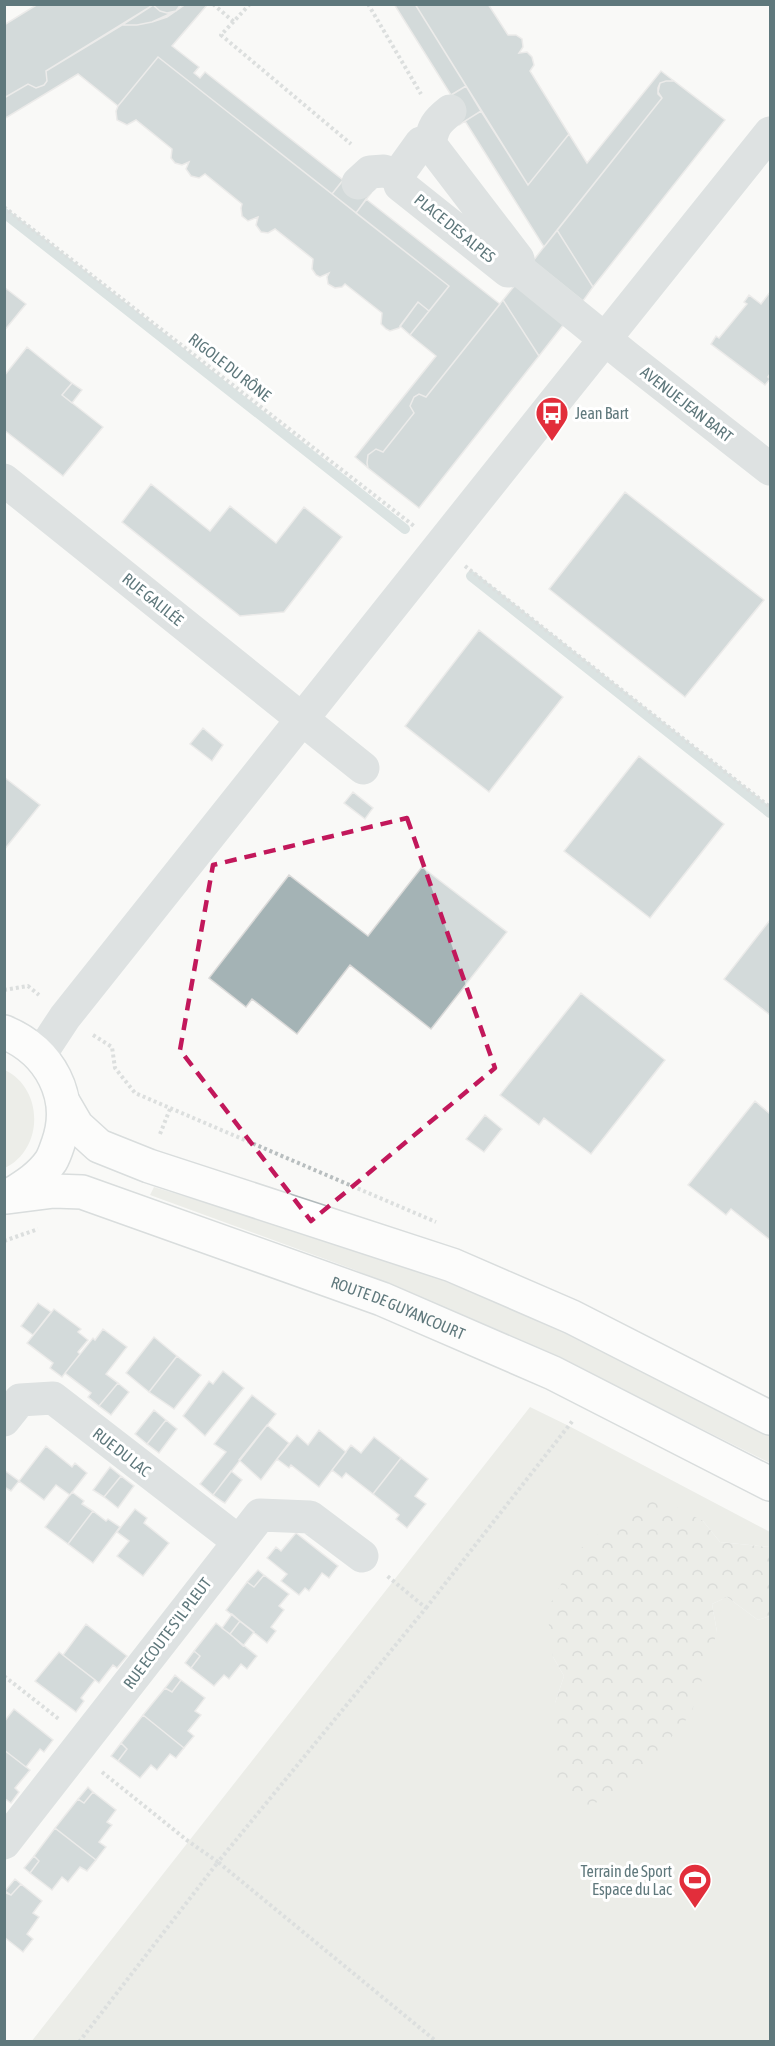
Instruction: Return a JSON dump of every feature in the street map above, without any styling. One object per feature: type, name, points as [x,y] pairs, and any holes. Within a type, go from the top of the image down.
[{"type":"main road","points":[[4,1032],[20,1039],[40,1054],[55,1077],[63,1102],[77,1126],[99,1146],[149,1166],[452,1265],[572,1317],[771,1418]]},
{"type":"main road","points":[[6,1198],[33,1182],[52,1160],[62,1132],[63,1102]]},
{"type":"main road","name":"ROUTE DE GUYANCOURT","points":[[6,1198],[54,1191],[82,1192],[382,1299],[553,1373],[771,1484]]},
{"type":"street","points":[[380,176],[421,143],[439,125]]},
{"type":"street","name":"PLACE DES ALPES","points":[[439,125],[518,259],[520,270],[604,339]]},
{"type":"street","points":[[40,1054],[65,1017],[268,765],[604,339],[771,133]]},
{"type":"street","name":"PLACE DES ALPES","points":[[380,176],[400,184],[508,271],[520,270]]},
{"type":"street","name":"AVENUE JEAN BART","points":[[604,339],[771,469]]},
{"type":"street","name":"RUE GALILÉE","points":[[4,480],[363,768]]},
{"type":"street","name":"RUE DU LAC","points":[[4,1420],[20,1400],[53,1398],[238,1541]]},
{"type":"street","name":"RUE ECOUTE S'IL PLEUT","points":[[4,1842],[260,1515],[310,1517],[362,1556]]},
{"type":"path","points":[[213,4],[234,21]]},
{"type":"path","points":[[250,4],[220,35],[380,176]]},
{"type":"path","points":[[368,4],[439,125]]},
{"type":"path","name":"RIGOLE DU RÔNE","points":[[4,207],[771,807]]},
{"type":"path","points":[[4,1241],[28,1234],[43,1226]]},
{"type":"path","points":[[79,2042],[218,1862],[426,1608],[575,1418],[564,1414]]},
{"type":"path","points":[[362,1556],[426,1608]]},
{"type":"path","points":[[4,1677],[69,1727],[93,1762],[108,1778],[218,1862],[437,2042]]},
{"type":"highlighted area","points":[[407,818],[495,1068],[311,1221],[180,1050],[213,865]]},
{"type":"green space","points":[[5,1070],[18,1079],[27,1091],[34,1119],[27,1147],[18,1159],[5,1168]]},
{"type":"green space","points":[[154,1187],[400,1265],[520,1312],[770,1436],[770,1463],[660,1408],[446,1309],[355,1270],[150,1195]]},
{"type":"green space","points":[[530,1407],[770,1532],[770,1547],[720,1542],[703,1521],[553,1657],[564,1676],[555,1703],[717,1632],[712,1604],[727,1597],[758,1620],[770,1616],[770,2041],[31,2042]]},
{"type":"green space","points":[[649,1493],[703,1521],[720,1542],[770,1547],[770,1616],[758,1620],[727,1597],[712,1604],[717,1632],[691,1714],[633,1782],[583,1810],[555,1790],[555,1703],[564,1676],[553,1657],[547,1610],[580,1549]]},
{"type":"building","points":[[38,4],[181,4],[176,11],[167,13],[153,5],[46,71],[47,81],[44,85],[36,88],[28,84],[4,98],[4,25]]},
{"type":"building","points":[[186,4],[208,4],[172,46],[199,67],[194,73],[200,78],[205,72],[343,180],[332,194],[158,57],[118,106],[78,74],[4,119],[4,98],[28,84],[36,88],[44,85],[47,81],[46,71],[122,25],[152,22],[167,17]]},
{"type":"building","points":[[394,4],[415,4],[466,86],[451,95]]},
{"type":"building","points":[[415,4],[488,4],[508,35],[516,35],[522,39],[523,47],[519,53],[527,52],[532,57],[534,65],[530,71],[569,134],[528,185]]},
{"type":"building","points":[[153,5],[167,13],[176,11],[152,22],[122,25]]},
{"type":"building","points":[[158,57],[449,286],[429,311],[418,302],[399,328],[390,331],[386,329],[381,324],[382,313],[345,284],[335,288],[328,284],[329,273],[320,277],[316,275],[312,269],[313,259],[275,229],[268,233],[261,232],[256,225],[258,217],[248,221],[242,216],[242,204],[205,174],[199,178],[191,176],[186,169],[189,162],[182,165],[175,163],[171,158],[172,149],[136,120],[127,125],[117,120],[118,106]]},
{"type":"building","points":[[661,71],[674,81],[660,83],[658,92],[662,98],[544,247],[465,121],[481,111],[528,185],[569,134],[587,163]]},
{"type":"building","points":[[674,81],[725,120],[593,287],[557,230],[662,98],[658,94],[658,88],[660,83]]},
{"type":"building","points":[[466,86],[481,111],[459,125],[443,100]]},
{"type":"building","points":[[348,174],[371,193],[356,213],[332,194]]},
{"type":"building","points":[[366,199],[500,304],[426,397],[419,394],[414,397],[410,406],[414,413],[383,452],[376,449],[368,455],[368,468],[355,457],[436,356],[410,335],[449,286],[356,213]]},
{"type":"building","points":[[557,230],[593,287],[583,301],[533,261]]},
{"type":"building","points":[[515,285],[564,324],[539,356],[503,300]]},
{"type":"building","points":[[4,287],[26,304],[4,331]]},
{"type":"building","points":[[770,292],[770,374],[768,377],[770,379],[765,385],[711,344],[716,336],[719,338],[747,304],[744,302],[749,295],[761,304]]},
{"type":"building","points":[[503,300],[539,356],[419,508],[368,468],[368,455],[376,449],[383,452],[414,413],[410,406],[414,397],[419,394],[426,397]]},
{"type":"building","points":[[418,302],[429,311],[410,335],[400,326]]},
{"type":"building","points":[[27,347],[72,383],[62,395],[103,427],[63,476],[4,430],[4,376]]},
{"type":"building","points":[[72,383],[82,390],[72,403],[62,395]]},
{"type":"building","points":[[151,484],[210,531],[230,506],[276,543],[304,507],[342,537],[284,612],[240,616],[122,522]]},
{"type":"building","points":[[625,492],[764,600],[685,697],[549,589]]},
{"type":"building","points":[[479,630],[563,697],[489,792],[405,726]]},
{"type":"building","points":[[203,728],[223,745],[212,761],[190,744]]},
{"type":"building","points":[[639,756],[724,824],[650,918],[564,851]]},
{"type":"building","points":[[4,777],[40,805],[4,850]]},
{"type":"building","points":[[353,792],[373,808],[365,819],[344,803]]},
{"type":"building","points":[[422,867],[507,932],[431,1029],[350,965],[297,1034],[252,999],[246,1007],[209,978],[289,875],[368,936]]},
{"type":"building","points":[[770,920],[770,1015],[724,979]]},
{"type":"building","points":[[581,993],[665,1060],[591,1154],[544,1118],[539,1125],[500,1095]]},
{"type":"building","points":[[755,1101],[770,1114],[770,1240],[731,1209],[726,1215],[688,1185]]},
{"type":"building","points":[[485,1115],[502,1129],[484,1152],[466,1139]]},
{"type":"building","points":[[38,1303],[51,1312],[33,1335],[21,1326]]},
{"type":"building","points":[[54,1309],[81,1329],[78,1332],[88,1340],[62,1377],[50,1368],[53,1363],[27,1343]]},
{"type":"building","points":[[103,1329],[127,1347],[106,1374],[118,1383],[99,1406],[88,1397],[91,1393],[65,1373]]},
{"type":"building","points":[[154,1337],[177,1356],[149,1392],[126,1373]]},
{"type":"building","points":[[177,1356],[201,1375],[174,1409],[149,1392]]},
{"type":"building","points":[[223,1371],[244,1388],[205,1436],[183,1416],[209,1381],[213,1384]]},
{"type":"building","points":[[118,1383],[129,1392],[111,1415],[99,1406]]},
{"type":"building","points":[[252,1395],[276,1414],[213,1495],[200,1484],[226,1452],[214,1444]]},
{"type":"building","points":[[154,1410],[166,1420],[147,1444],[135,1434]]},
{"type":"building","points":[[166,1420],[177,1429],[159,1453],[147,1444]]},
{"type":"building","points":[[267,1425],[289,1443],[261,1480],[239,1460]]},
{"type":"building","points":[[319,1430],[346,1452],[319,1487],[291,1465],[289,1468],[277,1459],[297,1435],[308,1445]]},
{"type":"building","points":[[374,1437],[401,1458],[373,1494],[346,1473],[342,1478],[332,1470],[351,1445],[361,1453]]},
{"type":"building","points":[[46,1446],[72,1467],[75,1463],[87,1473],[70,1495],[56,1485],[44,1500],[19,1481]]},
{"type":"building","points":[[401,1458],[428,1479],[415,1496],[426,1504],[407,1528],[396,1519],[399,1515],[373,1494]]},
{"type":"building","points":[[110,1467],[121,1476],[104,1497],[93,1490]]},
{"type":"building","points":[[4,1470],[19,1481],[11,1491],[4,1487]]},
{"type":"building","points":[[231,1471],[242,1480],[225,1503],[213,1495]]},
{"type":"building","points":[[121,1476],[134,1486],[118,1508],[104,1497]]},
{"type":"building","points":[[72,1492],[84,1501],[82,1504],[93,1511],[68,1544],[45,1527]]},
{"type":"building","points":[[135,1509],[147,1518],[144,1523],[169,1543],[143,1576],[117,1556],[129,1541],[117,1532]]},
{"type":"building","points":[[93,1511],[106,1521],[108,1519],[120,1527],[93,1563],[68,1544]]},
{"type":"building","points":[[296,1533],[338,1566],[329,1578],[322,1573],[309,1591],[305,1588],[299,1595],[281,1581],[287,1574],[267,1558],[276,1547],[281,1551]]},
{"type":"building","points":[[258,1570],[264,1575],[254,1587],[247,1582]]},
{"type":"building","points":[[264,1575],[289,1594],[279,1606],[284,1610],[271,1627],[276,1631],[267,1643],[226,1610],[247,1582],[254,1587]]},
{"type":"building","points":[[232,1614],[240,1621],[230,1634],[222,1628]]},
{"type":"building","points":[[240,1621],[254,1632],[243,1646],[230,1634]]},
{"type":"building","points":[[216,1623],[257,1656],[247,1669],[241,1664],[229,1679],[224,1675],[214,1686],[191,1668],[200,1656],[194,1651]]},
{"type":"building","points":[[86,1624],[127,1656],[117,1668],[113,1665],[99,1683],[63,1655]]},
{"type":"building","points":[[194,1651],[200,1656],[191,1668],[185,1663]]},
{"type":"building","points":[[59,1652],[95,1680],[81,1698],[84,1701],[76,1712],[35,1681]]},
{"type":"building","points":[[175,1675],[181,1680],[172,1692],[165,1688]]},
{"type":"building","points":[[181,1680],[205,1698],[195,1711],[201,1715],[188,1731],[194,1736],[184,1748],[143,1715],[165,1688],[172,1692]]},
{"type":"building","points":[[14,1709],[53,1740],[44,1752],[40,1749],[26,1767],[4,1750],[4,1722]]},
{"type":"building","points":[[143,1715],[184,1748],[176,1758],[170,1754],[157,1770],[151,1765],[140,1778],[118,1761],[127,1749],[121,1743]]},
{"type":"building","points":[[121,1743],[127,1749],[118,1761],[111,1756]]},
{"type":"building","points":[[4,1750],[30,1770],[15,1788],[19,1792],[11,1803],[4,1798]]},
{"type":"building","points":[[88,1787],[93,1792],[84,1803],[78,1799]]},
{"type":"building","points":[[93,1792],[116,1810],[107,1822],[112,1825],[99,1842],[106,1847],[96,1860],[55,1828],[78,1799],[84,1803]]},
{"type":"building","points":[[55,1828],[96,1860],[87,1871],[80,1867],[68,1882],[62,1877],[52,1890],[30,1873],[39,1861],[34,1856]]},
{"type":"building","points":[[34,1856],[39,1861],[30,1873],[24,1868]]},
{"type":"building","points":[[15,1879],[21,1884],[11,1895],[5,1891]]},
{"type":"building","points":[[21,1884],[42,1901],[33,1913],[39,1917],[27,1934],[33,1939],[23,1952],[4,1937],[4,1892],[11,1895]]},
{"type":"waterway","points":[[4,213],[405,529]]},
{"type":"waterway","points":[[471,576],[770,813]]},
{"type":"place","name":"Jean Bart","points":[[552,442]]},
{"type":"place","name":"Terrain de Sport Espace du Lac","points":[[695,1909]]}]
